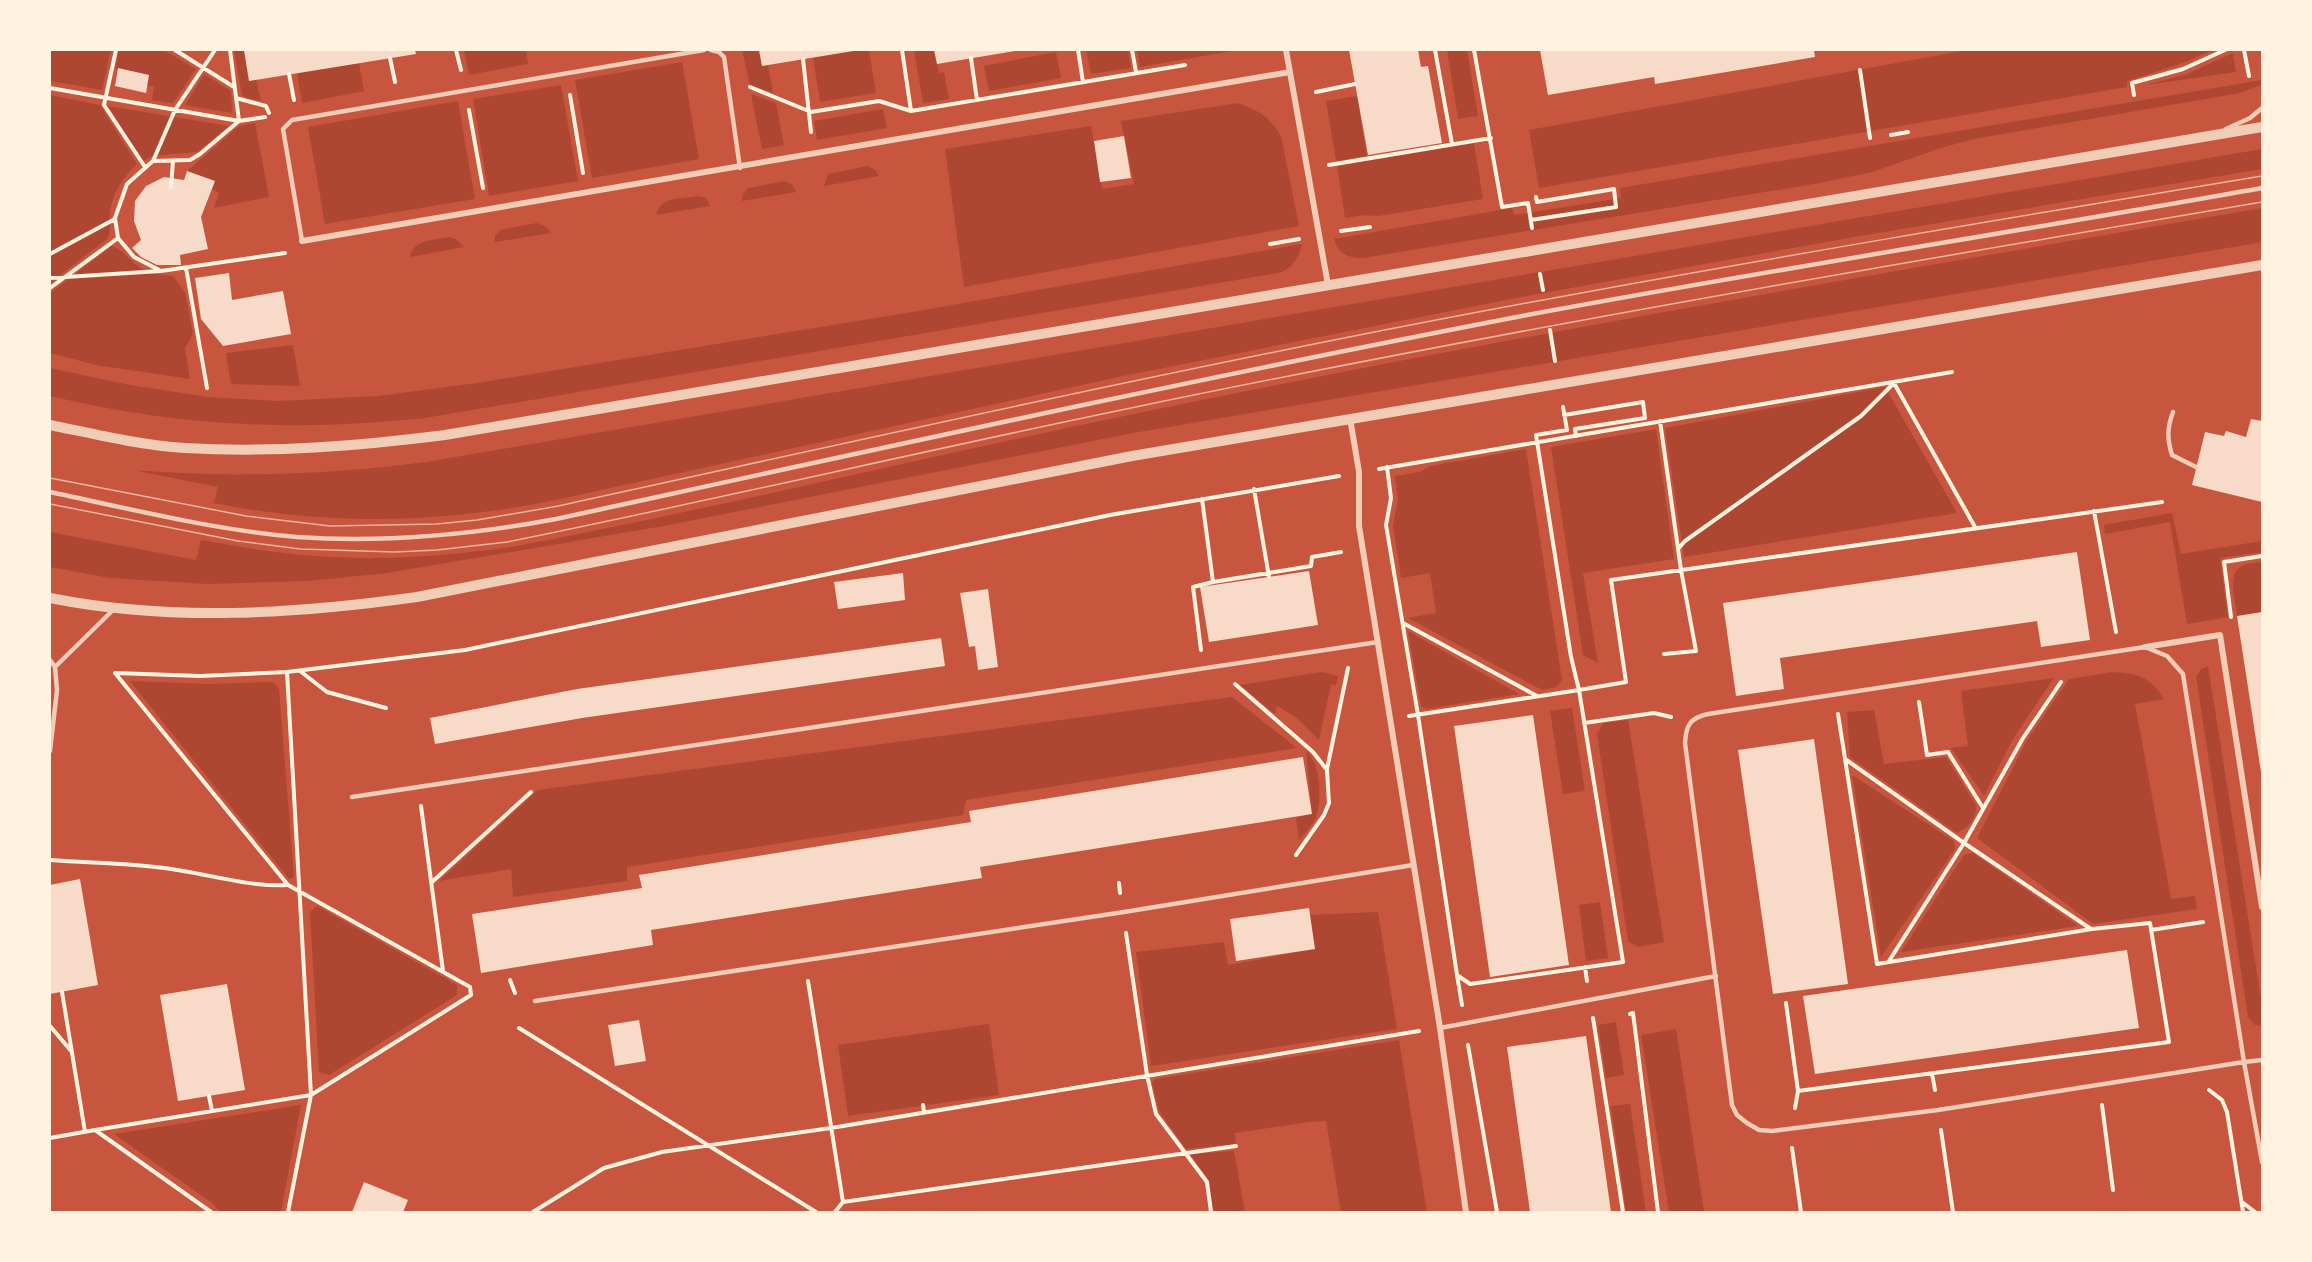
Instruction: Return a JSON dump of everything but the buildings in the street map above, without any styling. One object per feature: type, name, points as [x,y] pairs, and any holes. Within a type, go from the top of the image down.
[{"type":"street","points":[[1286,50],[1328,285]]},
{"type":"street","points":[[302,241],[740,168],[1290,72]]},
{"type":"street","points":[[50,425],[113,438],[183,448],[292,450],[362,445],[445,435],[2262,127]]},
{"type":"street","points":[[50,598],[116,608],[204,613],[281,612],[354,606],[417,597],[1068,468],[1350,418],[2262,265]]},
{"type":"street","points":[[1350,418],[1359,472],[1359,526],[1440,1028],[1466,1212]]},
{"type":"street","points":[[2145,647],[2220,635],[2262,907]]},
{"type":"lane","points":[[302,241],[283,129],[288,122],[465,89],[704,50]]},
{"type":"lane","points":[[711,50],[719,52],[724,57],[740,168]]},
{"type":"lane","points":[[2183,141],[2231,127],[2262,108]]},
{"type":"lane","points":[[50,492],[243,530],[296,537],[389,539],[478,532],[556,519],[1127,394],[1383,343],[1857,256],[2262,188]]},
{"type":"lane","points":[[2174,412],[2167,427],[2172,455],[2196,467]]},
{"type":"lane","points":[[55,666],[116,608]]},
{"type":"lane","points":[[352,797],[1378,642]]},
{"type":"lane","points":[[2262,1060],[2244,1062],[2100,1084],[1938,1110],[1772,1131],[1758,1130],[1737,1115],[1732,1105],[1685,743],[1685,731],[1690,721],[1697,716],[1708,714],[2119,650],[2145,647],[2167,656],[2183,674],[2244,1062],[2262,1162]]},
{"type":"lane","points":[[50,660],[55,666],[57,690],[50,751]]},
{"type":"lane","points":[[535,1001],[1124,912],[1413,864]]},
{"type":"lane","points":[[1440,1028],[1716,976]]},
{"type":"path","points":[[116,50],[104,105],[145,167]]},
{"type":"path","points":[[175,50],[234,87]]},
{"type":"path","points":[[161,270],[134,257],[118,238],[115,219],[127,184],[153,161],[175,110],[215,50]]},
{"type":"path","points":[[230,50],[239,121]]},
{"type":"path","points":[[456,50],[487,209]]},
{"type":"path","points":[[902,50],[911,111]]},
{"type":"path","points":[[1078,50],[1083,82]]},
{"type":"path","points":[[1132,50],[1136,73]]},
{"type":"path","points":[[1435,50],[1452,144]]},
{"type":"path","points":[[1474,50],[1502,207],[1528,203]]},
{"type":"path","points":[[2134,95],[2132,83],[2183,69],[2225,50]]},
{"type":"path","points":[[2244,50],[2249,76]]},
{"type":"path","points":[[971,58],[977,100]]},
{"type":"path","points":[[803,59],[811,112]]},
{"type":"path","points":[[727,78],[811,112],[879,101],[911,111],[1194,64]]},
{"type":"path","points":[[1860,70],[1870,138]]},
{"type":"path","points":[[567,74],[586,193]]},
{"type":"path","points":[[1316,92],[1355,84]]},
{"type":"path","points":[[50,88],[239,121],[271,116],[266,106],[236,98]]},
{"type":"path","points":[[153,161],[190,159],[200,154],[239,121]]},
{"type":"path","points":[[1891,135],[1908,132]]},
{"type":"path","points":[[1329,165],[1491,138]]},
{"type":"path","points":[[171,187],[173,161]]},
{"type":"path","points":[[1531,220],[1616,207],[1614,189],[1537,199]]},
{"type":"path","points":[[50,254],[115,219]]},
{"type":"path","points":[[1338,232],[1370,227]]},
{"type":"path","points":[[50,288],[118,238]]},
{"type":"path","points":[[1270,244],[1299,239]]},
{"type":"path","points":[[50,278],[143,273],[292,252]]},
{"type":"path","points":[[186,268],[207,388]]},
{"type":"path","points":[[1394,466],[1952,372]]},
{"type":"path","points":[[1894,382],[1975,527]]},
{"type":"path","points":[[1678,549],[1685,541],[1861,416],[1894,382]]},
{"type":"path","points":[[1564,415],[1643,402],[1645,418],[1575,429],[1576,436]]},
{"type":"path","points":[[1660,421],[1681,570],[1696,651],[1664,654]]},
{"type":"path","points":[[1457,975],[1470,984],[1623,962],[1536,435],[1567,430]]},
{"type":"path","points":[[1387,467],[1391,498],[1386,525],[1418,715],[1464,1023],[1497,1212]]},
{"type":"path","points":[[50,1138],[311,1095],[471,995],[470,987],[288,885],[115,673],[200,676],[287,672],[465,650],[1099,517],[1337,476]]},
{"type":"path","points":[[1254,489],[1268,575]]},
{"type":"path","points":[[1202,498],[1213,582]]},
{"type":"path","points":[[1390,719],[1626,682],[1611,580],[2162,502]]},
{"type":"path","points":[[2094,511],[2119,650]]},
{"type":"path","points":[[1203,668],[1193,587],[1311,566],[1312,557],[1389,542]]},
{"type":"path","points":[[2220,635],[2231,618],[2224,562],[2262,556]]},
{"type":"path","points":[[1403,622],[1538,697]]},
{"type":"path","points":[[1296,855],[1324,815],[1329,803],[1327,770],[1353,646]]},
{"type":"path","points":[[1889,962],[1964,843],[2023,738],[2077,657]]},
{"type":"path","points":[[1219,666],[1237,686],[1312,752],[1327,770]]},
{"type":"path","points":[[300,670],[327,692],[386,708]]},
{"type":"path","points":[[287,672],[311,1095],[288,1212]]},
{"type":"path","points":[[1916,682],[1927,755],[1948,752],[1983,808]]},
{"type":"path","points":[[1786,1003],[1798,1091],[2169,1042],[2150,923],[2092,929],[1877,964],[1835,694]]},
{"type":"path","points":[[1584,723],[1654,713],[1690,721]]},
{"type":"path","points":[[1845,758],[1964,843],[2092,929]]},
{"type":"path","points":[[431,882],[560,766]]},
{"type":"path","points":[[418,787],[443,972]]},
{"type":"path","points":[[50,860],[163,868],[241,883],[268,886],[288,885]]},
{"type":"path","points":[[1119,883],[1147,1075],[1156,1114],[1207,1182],[1211,1212]]},
{"type":"path","points":[[2151,930],[2222,919]]},
{"type":"path","points":[[805,961],[843,1202]]},
{"type":"path","points":[[62,992],[85,1132]]},
{"type":"path","points":[[1590,1000],[1623,1212]]},
{"type":"path","points":[[1623,1015],[1633,1013],[1658,1212]]},
{"type":"path","points":[[1593,1020],[1603,1018]]},
{"type":"path","points":[[50,1026],[72,1053]]},
{"type":"path","points":[[519,1028],[706,1146],[816,1212]]},
{"type":"path","points":[[533,1212],[604,1168],[662,1152],[831,1128],[1440,1028]]},
{"type":"path","points":[[2161,1043],[2167,1074]]},
{"type":"path","points":[[2095,1052],[2114,1190]]},
{"type":"path","points":[[1932,1074],[1953,1212]]},
{"type":"path","points":[[2206,1090],[2213,1091],[2222,1100],[2226,1112],[2243,1212]]},
{"type":"path","points":[[209,1096],[212,1111]]},
{"type":"path","points":[[923,1105],[924,1112]]},
{"type":"path","points":[[95,1130],[211,1212]]},
{"type":"path","points":[[835,1212],[843,1202],[1236,1146]]},
{"type":"path","points":[[2241,1201],[2255,1212]]},
{"type":"shaded area","points":[[50,50],[111,50],[102,90],[50,81]]},
{"type":"shaded area","points":[[118,50],[164,50],[196,69],[173,103],[152,100],[154,87],[147,85],[149,75],[116,68]]},
{"type":"shaded area","points":[[234,50],[244,50],[249,81],[256,80],[261,101],[242,95]]},
{"type":"shaded area","points":[[464,50],[526,50],[528,64],[469,75]]},
{"type":"shaded area","points":[[742,50],[759,50],[762,66],[768,65],[773,93],[750,85]]},
{"type":"shaded area","points":[[869,50],[876,93],[820,102],[813,57]]},
{"type":"shaded area","points":[[914,50],[934,50],[939,73],[944,72],[949,99],[923,103]]},
{"type":"shaded area","points":[[1086,50],[1128,50],[1131,68],[1091,74]]},
{"type":"shaded area","points":[[1137,50],[1237,50],[1140,67]]},
{"type":"shaded area","points":[[1447,50],[1467,50],[1478,116],[1458,119]]},
{"type":"shaded area","points":[[1967,50],[2213,50],[2180,64],[2127,81],[2127,87],[1539,188],[1529,130]]},
{"type":"shaded area","points":[[1056,52],[1061,78],[989,91],[984,66]]},
{"type":"shaded area","points":[[2233,53],[2236,72],[2146,85],[2187,74]]},
{"type":"shaded area","points":[[682,62],[699,159],[592,178],[575,80]]},
{"type":"shaded area","points":[[359,63],[364,91],[302,103],[297,73]]},
{"type":"shaded area","points":[[204,74],[231,91],[232,113],[185,105]]},
{"type":"shaded area","points":[[2262,80],[2261,85],[2240,93],[1974,139],[1872,172],[1820,183],[1363,258],[1345,254],[1338,248],[1334,239],[1512,208],[1514,215],[1621,198],[1620,188]]},
{"type":"shaded area","points":[[561,85],[578,181],[489,196],[473,99]]},
{"type":"shaded area","points":[[751,94],[776,103],[784,145],[762,149]]},
{"type":"shaded area","points":[[50,95],[100,105],[137,164],[115,193],[107,239],[50,283]]},
{"type":"shaded area","points":[[1357,96],[1367,156],[1336,161],[1326,101]]},
{"type":"shaded area","points":[[458,101],[475,199],[325,224],[308,127]]},
{"type":"shaded area","points":[[1238,103],[1263,115],[1281,136],[1299,226],[964,287],[945,149],[1091,126],[1102,189],[1134,184],[1121,121]]},
{"type":"shaded area","points":[[108,106],[229,126],[197,152],[152,156],[143,161]]},
{"type":"shaded area","points":[[883,109],[887,128],[817,140],[814,121]]},
{"type":"shaded area","points":[[255,123],[269,197],[214,208],[219,193],[212,189],[215,181],[187,171],[239,126]]},
{"type":"shaded area","points":[[1474,143],[1483,199],[1378,216],[1364,215],[1345,218],[1337,166]]},
{"type":"shaded area","points":[[2262,149],[2262,169],[1854,237],[1521,297],[1123,376],[551,501],[509,508],[467,514],[383,519],[298,515],[214,503],[218,487],[133,470],[207,474],[280,474],[353,470],[426,462]]},
{"type":"shaded area","points":[[867,166],[875,170],[879,176],[824,186],[828,174]]},
{"type":"shaded area","points":[[785,181],[792,185],[796,192],[742,201],[743,194],[748,188]]},
{"type":"shaded area","points":[[698,196],[706,198],[710,206],[656,215],[658,209],[667,201]]},
{"type":"shaded area","points":[[2262,208],[2262,241],[2257,243],[1133,433],[669,525],[387,573],[307,581],[208,584],[110,578],[50,567],[50,532],[196,560],[201,540],[286,553],[366,558],[442,555],[517,546],[1270,386],[1695,307]]},
{"type":"shaded area","points":[[537,223],[546,227],[551,233],[495,242],[495,236],[500,230]]},
{"type":"shaded area","points":[[450,237],[456,239],[464,247],[410,257],[415,247],[420,244]]},
{"type":"shaded area","points":[[1302,244],[1294,262],[1287,269],[1278,273],[425,418],[330,425],[236,424],[143,414],[50,396],[50,368],[130,385],[208,397],[279,401],[378,396],[477,383],[912,312]]},
{"type":"shaded area","points":[[112,246],[144,270],[154,274],[173,276],[185,292],[193,334],[185,348],[190,379],[96,365],[50,353],[50,293]]},
{"type":"shaded area","points":[[293,345],[300,386],[231,384],[226,353]]},
{"type":"shaded area","points":[[1885,387],[1957,513],[1684,557],[1665,428]]},
{"type":"shaded area","points":[[1656,429],[1674,559],[1583,573],[1598,663],[1583,655],[1551,447]]},
{"type":"shaded area","points":[[1526,449],[1562,680],[1557,687],[1542,690],[1408,618],[1436,613],[1430,573],[1401,578],[1393,526],[1398,499],[1395,476],[1419,472],[1431,466]]},
{"type":"shaded area","points":[[2172,513],[2181,554],[2262,541],[2262,552],[2220,558],[2228,617],[2187,624],[2170,522],[2105,534],[2104,525]]},
{"type":"shaded area","points":[[2262,562],[2262,612],[2237,616],[2233,588],[2235,574],[2243,565]]},
{"type":"shaded area","points":[[1408,631],[1519,694],[1426,709],[1421,706]]},
{"type":"shaded area","points":[[2208,666],[2262,1005],[2262,1026],[2255,1025],[2248,1017],[2196,676],[2201,669]]},
{"type":"shaded area","points":[[1322,672],[1338,676],[1336,685],[1331,684],[1319,740],[1297,718],[1277,706],[1275,714],[1240,685]]},
{"type":"shaded area","points":[[2113,672],[2143,678],[2154,685],[2164,699],[2135,704],[2171,899],[2195,896],[2197,909],[2093,924],[1977,838],[2026,742],[2069,679]]},
{"type":"shaded area","points":[[2054,678],[2014,737],[1984,796],[1951,748],[1968,746],[1961,691]]},
{"type":"shaded area","points":[[130,681],[208,684],[273,682],[279,689],[294,877],[289,879]]},
{"type":"shaded area","points":[[1232,697],[1297,748],[966,800],[963,815],[627,867],[627,881],[513,897],[511,869],[439,881],[538,790]]},
{"type":"shaded area","points":[[1572,708],[1585,791],[1563,794],[1550,711]]},
{"type":"shaded area","points":[[1874,710],[1884,764],[1946,757],[1976,805],[1973,818],[1965,828],[1957,833],[1850,757],[1847,712]]},
{"type":"shaded area","points":[[1628,720],[1664,942],[1638,947],[1628,941],[1597,734],[1603,723]]},
{"type":"shaded area","points":[[1306,751],[1315,764],[1319,784],[1319,805],[1314,821],[1299,840],[1296,818],[1312,813]]},
{"type":"shaded area","points":[[1852,775],[1954,841],[1955,849],[1881,957]]},
{"type":"shaded area","points":[[1973,853],[2078,926],[1901,952],[1964,855]]},
{"type":"shaded area","points":[[1600,902],[1608,958],[1586,961],[1579,905]]},
{"type":"shaded area","points":[[317,906],[457,985],[457,995],[329,1075],[319,1072],[310,912]]},
{"type":"shaded area","points":[[1378,912],[1397,1029],[1151,1066],[1136,952],[1224,942],[1228,965],[1315,949],[1310,915]]},
{"type":"shaded area","points":[[1616,1022],[1624,1075],[1606,1078],[1598,1025]]},
{"type":"shaded area","points":[[989,1024],[999,1095],[848,1116],[838,1045]]},
{"type":"shaded area","points":[[1676,1029],[1704,1212],[1669,1212],[1641,1035]]},
{"type":"shaded area","points":[[1399,1040],[1427,1212],[1341,1212],[1326,1121],[1235,1133],[1236,1144],[1186,1149],[1159,1111],[1152,1083],[1155,1079]]},
{"type":"shaded area","points":[[1630,1104],[1646,1212],[1626,1212],[1611,1106]]},
{"type":"shaded area","points":[[301,1105],[281,1212],[221,1212],[212,1203],[114,1134]]},
{"type":"shaded area","points":[[1234,1151],[1245,1212],[1214,1212],[1208,1179],[1190,1154]]},
{"type":"tram line","points":[[50,478],[246,516],[330,526],[437,524],[477,520],[553,507],[1036,402],[1400,327],[1799,254],[2262,176]]},
{"type":"tram line","points":[[50,504],[238,541],[300,549],[395,552],[507,542],[1272,379],[1554,325],[2262,202]]}]
